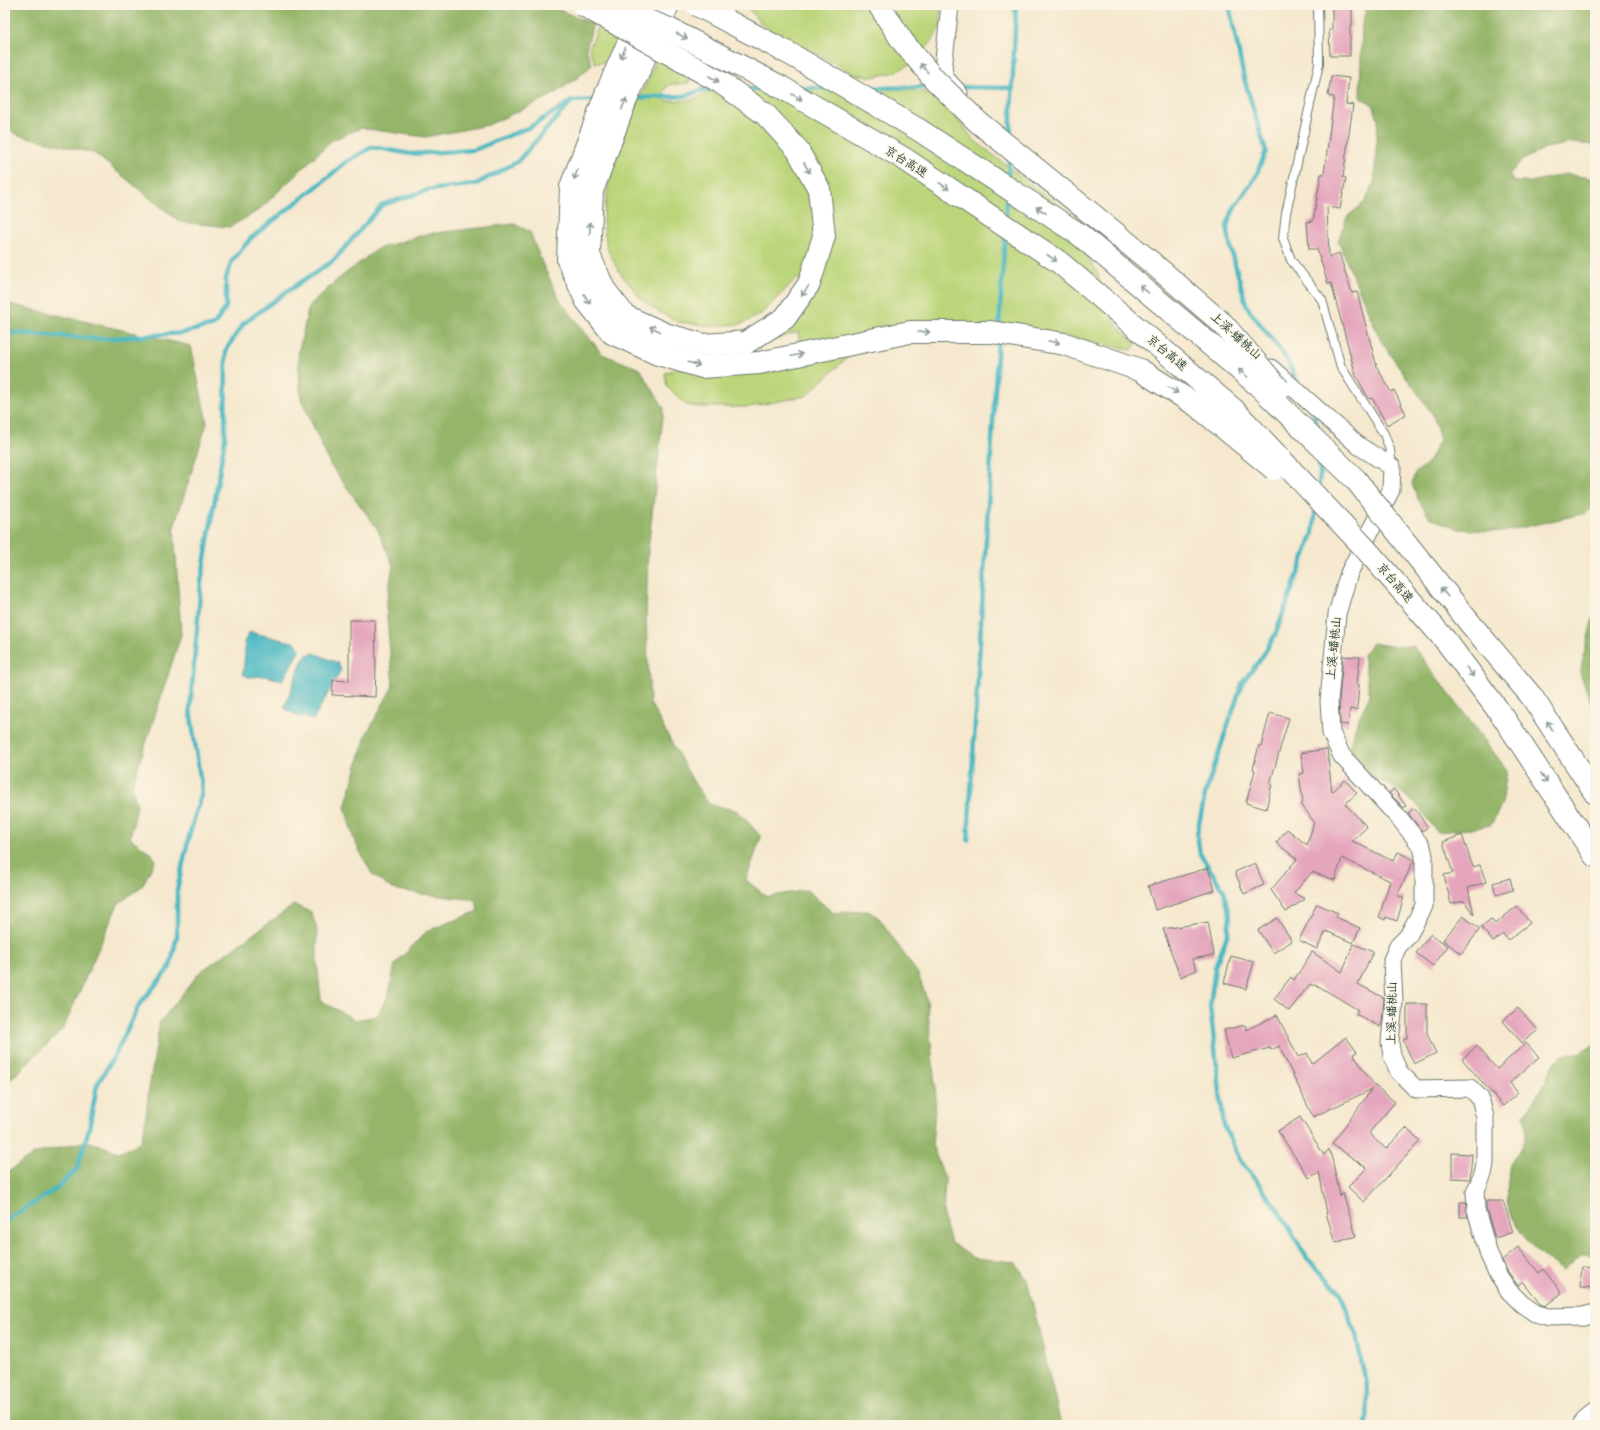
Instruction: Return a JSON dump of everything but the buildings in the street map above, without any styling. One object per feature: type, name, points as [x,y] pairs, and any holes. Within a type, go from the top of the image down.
[{"type":"highway","points":[[583,5],[720,82],[765,114],[797,149],[819,189],[824,236],[810,284],[785,318],[747,342],[704,345],[665,334],[625,316],[604,289],[589,256],[592,191],[625,102],[668,5]]},
{"type":"highway","name":"京台高速","points":[[607,5],[669,29],[781,88],[903,158],[1059,262],[1234,410],[1363,546],[1446,641],[1504,718],[1595,856]]},
{"type":"highway","points":[[645,5],[606,94],[571,187],[568,260],[586,300],[612,333],[658,354],[702,367],[759,363],[910,332],[991,332],[1065,344],[1140,370],[1196,405],[1363,546]]},
{"type":"highway","points":[[697,5],[792,55],[919,130],[1080,235],[1258,385],[1356,480]]},
{"type":"highway","points":[[879,5],[903,42],[935,80],[978,122],[1151,262],[1223,324],[1356,480],[1469,622],[1532,697],[1595,793]]},
{"type":"street","name":"上溪-蟠桃山","points":[[950,5],[943,69],[946,79],[986,123],[1074,191],[1359,446],[1392,467],[1391,490],[1349,573],[1336,614],[1329,701],[1331,733],[1342,756],[1400,819],[1422,847],[1424,856],[1424,906],[1408,936],[1398,946],[1392,960],[1394,1002],[1390,1042],[1392,1056],[1399,1072],[1416,1089],[1470,1088],[1480,1098],[1486,1117],[1485,1164],[1483,1174],[1475,1192],[1476,1210],[1498,1275],[1509,1291],[1522,1304],[1535,1312],[1548,1317],[1583,1316],[1595,1313]]},
{"type":"street","points":[[1580,1425],[1595,1411]]},
{"type":"lane","points":[[1318,5],[1319,64],[1286,213],[1284,238],[1291,260],[1322,300],[1341,367],[1384,434],[1390,450],[1392,467]]},
{"type":"green space","points":[[5,5],[541,5],[559,10],[593,24],[586,49],[592,65],[577,78],[551,96],[488,125],[425,137],[361,128],[332,140],[259,210],[230,227],[180,222],[94,153],[18,135],[5,127]]},
{"type":"green space","points":[[607,5],[634,5],[610,62],[595,63],[589,49]]},
{"type":"green space","points":[[741,5],[941,5],[941,25],[931,43],[912,63],[896,72],[872,77],[854,74],[814,52],[783,42],[758,20],[750,10]]},
{"type":"green space","points":[[1367,5],[1595,5],[1595,145],[1572,143],[1545,148],[1521,161],[1509,175],[1515,182],[1531,182],[1566,174],[1595,179],[1595,506],[1586,513],[1502,532],[1459,529],[1430,518],[1418,499],[1412,484],[1415,473],[1427,464],[1440,440],[1433,415],[1381,341],[1338,241],[1347,217],[1365,202],[1374,183],[1378,119],[1373,105],[1360,97],[1362,24]]},
{"type":"green space","points":[[657,59],[693,75],[689,83],[668,85],[663,93],[666,101],[692,100],[714,90],[764,88],[892,89],[912,90],[932,94],[949,108],[974,140],[1056,204],[1097,272],[1109,313],[1121,330],[1136,344],[1132,350],[1070,337],[910,337],[850,355],[806,396],[748,407],[698,407],[687,405],[667,387],[665,373],[676,369],[803,360],[798,332],[764,343],[812,291],[797,278],[761,314],[741,324],[712,326],[678,322],[656,310],[641,299],[618,270],[607,248],[603,222],[609,180],[621,141]]},
{"type":"green space","points":[[514,224],[530,232],[542,263],[559,299],[602,354],[640,369],[664,408],[648,550],[646,620],[650,703],[694,783],[709,804],[738,811],[761,837],[746,880],[767,897],[807,890],[833,913],[868,911],[879,918],[918,974],[927,1000],[936,1097],[932,1145],[945,1179],[943,1216],[951,1243],[973,1258],[1015,1262],[1027,1279],[1061,1425],[5,1425],[5,1174],[34,1154],[87,1141],[119,1152],[140,1143],[145,1125],[149,1089],[160,1022],[200,972],[294,905],[311,912],[317,929],[317,963],[321,1001],[355,1020],[377,1016],[389,994],[395,964],[427,931],[478,911],[476,900],[392,889],[372,874],[354,840],[345,807],[366,735],[393,686],[386,606],[393,565],[377,528],[331,466],[301,399],[298,354],[309,306],[336,281],[377,249],[426,234]]},
{"type":"green space","points":[[5,303],[191,346],[207,423],[174,527],[181,635],[132,786],[137,807],[130,838],[152,854],[155,861],[142,886],[118,904],[63,1029],[5,1085]]},
{"type":"green space","points":[[1595,617],[1595,714],[1580,673],[1592,620]]},
{"type":"green space","points":[[1372,643],[1395,647],[1413,646],[1507,770],[1502,804],[1491,825],[1437,832],[1418,806],[1394,787],[1364,774],[1348,751],[1357,722],[1370,695],[1363,655]]},
{"type":"green space","points":[[1595,1044],[1595,1256],[1580,1255],[1563,1271],[1530,1245],[1515,1223],[1510,1211],[1508,1197],[1509,1169],[1512,1161],[1524,1142],[1526,1129],[1524,1114],[1545,1083],[1554,1062],[1561,1056],[1569,1053],[1579,1054]]},
{"type":"water","points":[[250,632],[296,643],[300,649],[283,680],[264,676],[248,677],[243,674],[245,652],[244,642]]},
{"type":"water","points":[[314,653],[338,663],[341,670],[313,720],[298,716],[284,708],[303,659],[306,655]]},
{"type":"waterway","points":[[1010,140],[1016,5]]},
{"type":"waterway","points":[[1229,5],[1244,78],[1266,151],[1255,178],[1234,208],[1227,226],[1231,250],[1247,307],[1286,358],[1298,384]]},
{"type":"waterway","points":[[863,88],[932,87]]},
{"type":"waterway","points":[[959,87],[1013,88]]},
{"type":"waterway","points":[[799,88],[832,88]]},
{"type":"waterway","points":[[743,89],[766,89]]},
{"type":"waterway","points":[[634,98],[684,96],[703,90],[716,90]]},
{"type":"waterway","points":[[5,332],[101,339],[182,333],[214,325],[226,307],[226,278],[232,261],[251,238],[346,162],[372,147],[411,154],[474,150],[530,127],[572,101],[597,100]]},
{"type":"waterway","points":[[5,1221],[56,1189],[77,1169],[89,1129],[97,1085],[116,1053],[139,1005],[170,967],[177,936],[177,890],[189,836],[202,792],[190,709],[201,583],[225,438],[226,350],[243,324],[286,292],[333,261],[382,205],[428,190],[476,184],[517,162],[572,101]]},
{"type":"waterway","points":[[1008,180],[1009,155]]},
{"type":"waterway","points":[[1006,218],[1007,195]]},
{"type":"waterway","points":[[999,328],[1005,233]]},
{"type":"waterway","points":[[968,840],[998,339]]},
{"type":"waterway","points":[[1313,414],[1316,421],[1317,432]]},
{"type":"waterway","points":[[1318,489],[1320,475],[1319,455]]},
{"type":"waterway","points":[[1316,507],[1313,533],[1275,635],[1262,657],[1242,683],[1205,794],[1197,834],[1200,854],[1224,891],[1230,916],[1228,933],[1215,967],[1210,1007],[1224,1126],[1240,1160],[1279,1211],[1307,1258],[1340,1292],[1356,1335],[1368,1394],[1367,1425]]}]
